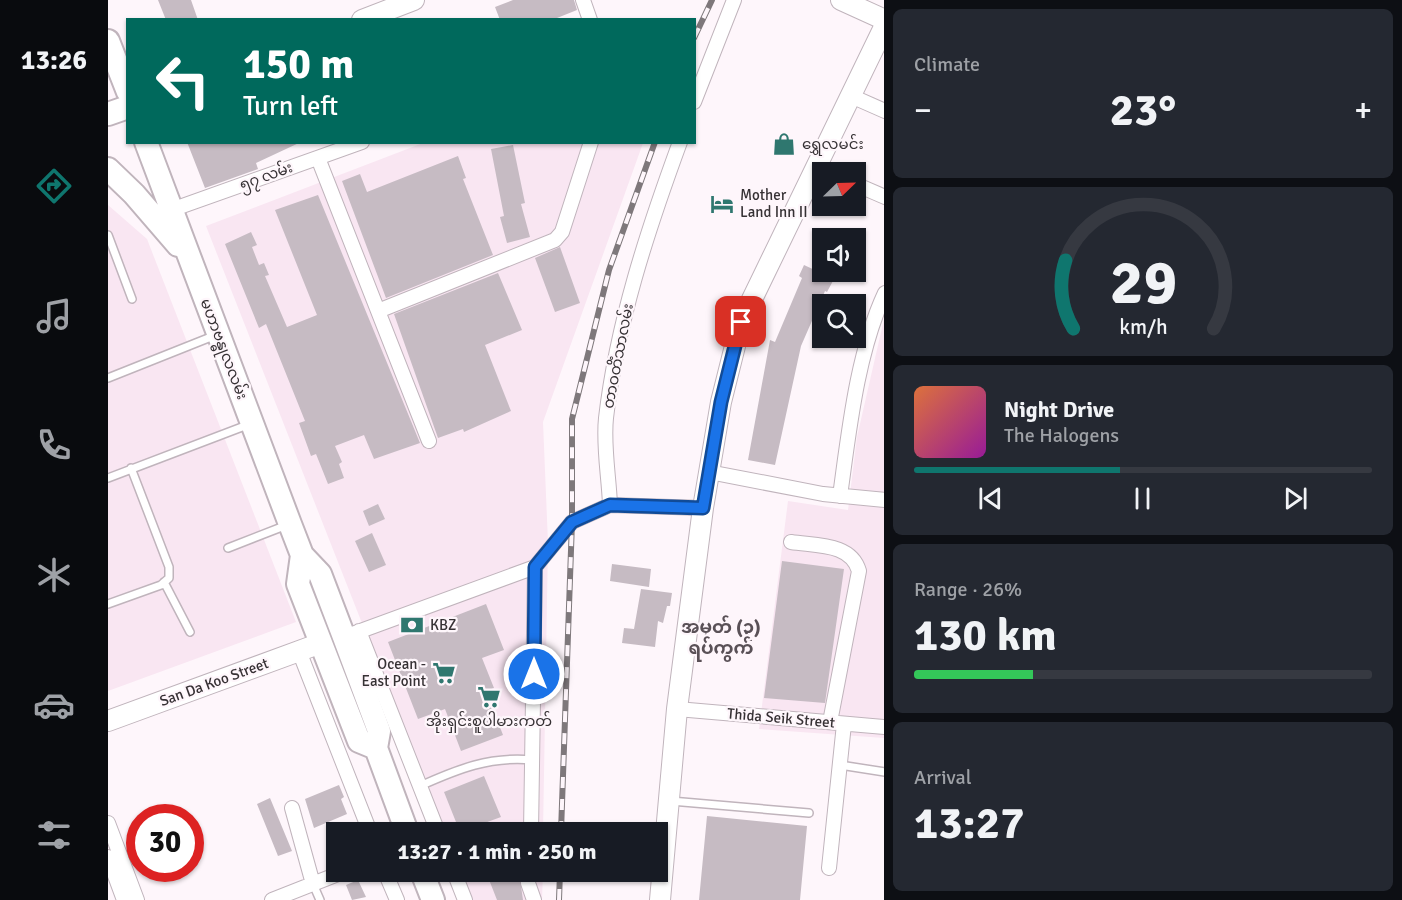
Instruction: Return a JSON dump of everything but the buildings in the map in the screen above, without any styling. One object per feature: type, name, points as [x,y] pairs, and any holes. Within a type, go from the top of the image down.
[{"type":"main road","points":[[367,18],[414,0]]},
{"type":"main road","points":[[841,0],[884,20]]},
{"type":"main road","points":[[826,162],[851,96],[884,27]]},
{"type":"main road","points":[[108,41],[126,87]]},
{"type":"main road","points":[[108,114],[126,108]]},
{"type":"main road","name":"မဟာဗန္ဓုလလမ်း","points":[[147,144],[302,555],[320,574],[351,634],[379,731],[376,748],[403,822]]},
{"type":"main road","points":[[108,169],[134,194],[188,255]]},
{"type":"main road","points":[[660,900],[677,709],[703,508],[721,402],[741,322],[812,190]]},
{"type":"main road","name":"မဟာဗန္ဓုလလမ်း","points":[[302,555],[298,584],[359,741],[376,748]]},
{"type":"main road","name":"San Da Koo Street","points":[[108,721],[321,643]]},
{"type":"main road","points":[[426,882],[433,900]]},
{"type":"street","points":[[583,0],[589,18]]},
{"type":"street","points":[[696,97],[734,0]]},
{"type":"street","points":[[851,96],[884,111]]},
{"type":"street","name":"၅၇ လမ်း","points":[[171,210],[356,144]]},
{"type":"street","points":[[378,311],[555,240],[562,232],[590,144]]},
{"type":"street","name":"တာဝတိံသာလမ်း","points":[[610,505],[606,420],[622,321],[657,206],[679,144]]},
{"type":"street","points":[[318,158],[429,441]]},
{"type":"street","points":[[866,189],[884,197]]},
{"type":"street","points":[[840,496],[848,434],[873,319],[884,295]]},
{"type":"street","points":[[709,472],[840,496],[884,500]]},
{"type":"street","points":[[434,822],[351,634],[535,567],[572,522],[610,505],[703,508]]},
{"type":"street","points":[[791,542],[845,550],[856,559],[859,571],[830,722]]},
{"type":"street","points":[[531,822],[535,567]]},
{"type":"street","points":[[299,651],[366,822]]},
{"type":"street","name":"Thida Seik Street","points":[[677,709],[884,727]]},
{"type":"street","points":[[829,868],[844,723]]},
{"type":"street","points":[[292,808],[313,884]]},
{"type":"street","points":[[108,823],[111,843],[137,900]]},
{"type":"street","points":[[108,857],[124,900]]},
{"type":"street","points":[[272,900],[326,879]]},
{"type":"street","points":[[390,882],[397,900]]},
{"type":"street","points":[[458,882],[465,900]]},
{"type":"street","points":[[528,882],[534,900]]},
{"type":"lane","points":[[108,235],[132,299]]},
{"type":"lane","points":[[108,378],[218,334]]},
{"type":"lane","points":[[108,478],[252,423]]},
{"type":"lane","points":[[108,604],[169,578],[169,567],[131,468]]},
{"type":"lane","points":[[228,548],[290,524]]},
{"type":"lane","points":[[164,582],[190,632]]},
{"type":"lane","points":[[420,786],[481,761],[513,758],[534,760]]},
{"type":"lane","points":[[840,765],[884,772]]},
{"type":"lane","points":[[669,801],[809,813]]},
{"type":"lane","points":[[313,884],[320,900]]},
{"type":"shaded area","points":[[420,144],[643,144],[543,422],[548,543],[543,822],[440,822],[206,226]]},
{"type":"shaded area","points":[[108,205],[147,239],[296,622],[108,691]]},
{"type":"shaded area","points":[[884,319],[884,738],[759,729],[788,501],[848,510],[857,437]]},
{"type":"shaded area","points":[[464,882],[543,882],[542,900],[471,900]]},
{"type":"railway","points":[[696,34],[712,0]]},
{"type":"railway","points":[[561,822],[572,522],[572,419],[609,270],[654,144]]},
{"type":"railway","points":[[559,900],[560,882]]},
{"type":"place","name":"ရွှေလမင်း","points":[[784,144]]},
{"type":"place","name":"Mother Land Inn II","points":[[722,204]]},
{"type":"place","name":"KBZ","points":[[412,625]]},
{"type":"place","name":"Ocean - East Point","points":[[444,673]]},
{"type":"place","name":"အိုးရှင်းစူပါမားကတ်","points":[[489,697]]},
{"type":"district","name":"အမှတ် (၃) ရပ်ကွက်","points":[[721,637]]},
{"type":"route","points":[[534,674],[535,567],[572,522],[610,505],[703,508],[721,402],[741,322]]}]
